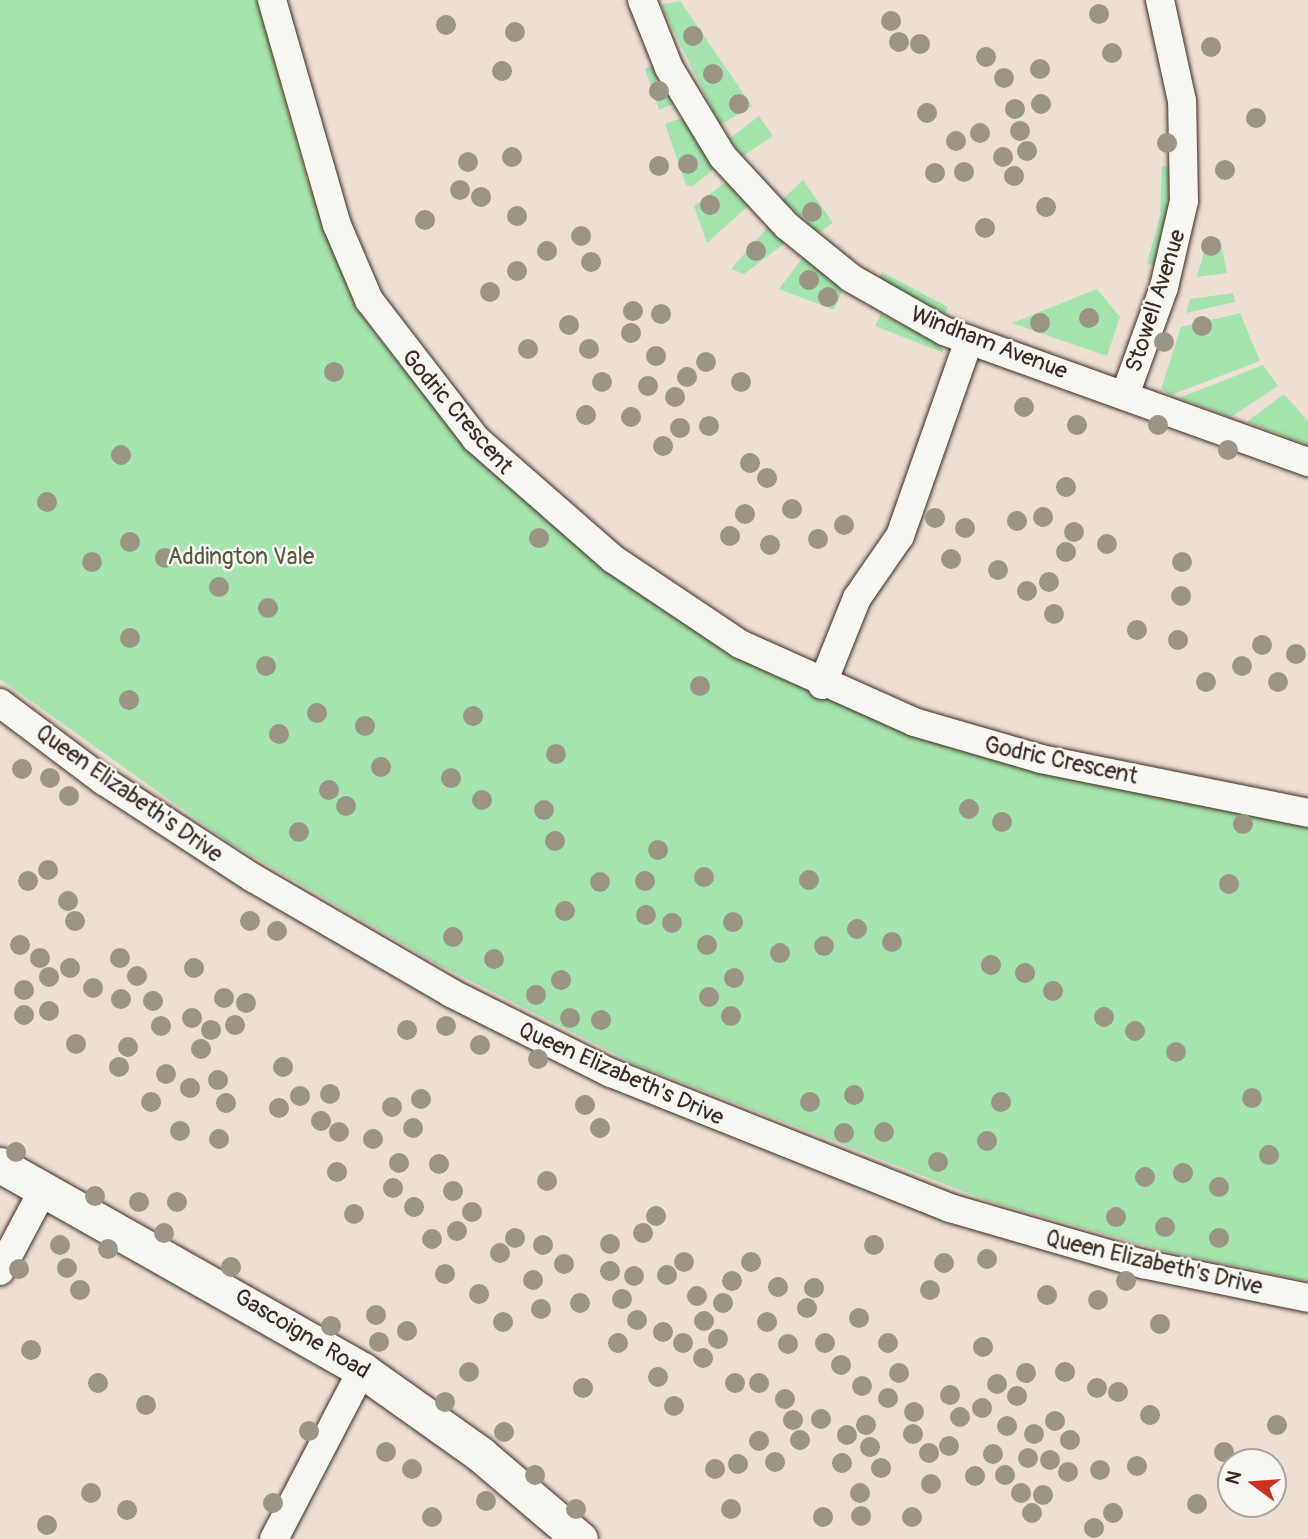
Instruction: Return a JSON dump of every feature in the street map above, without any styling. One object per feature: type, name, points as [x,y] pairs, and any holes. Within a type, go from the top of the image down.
[{"type":"street","name":"Godric Crescent","points":[[272,0],[347,252],[373,307],[420,374],[504,468],[613,559],[696,618],[822,685],[982,744],[1308,813]]},
{"type":"street","name":"Windham Avenue","points":[[642,0],[692,109],[762,201],[859,284],[969,340],[1308,462]]},
{"type":"street","name":"Stowell Avenue","points":[[1125,395],[1173,259],[1184,201],[1182,101],[1160,0]]},
{"type":"street","points":[[822,685],[857,598],[900,536],[969,340]]},
{"type":"street","name":"Queen Elizabeth's Drive","points":[[0,703],[104,781],[253,878],[451,993],[611,1073],[975,1216],[1143,1264],[1308,1298]]},
{"type":"street","name":"Gascoigne Road","points":[[0,1165],[240,1295],[362,1370],[492,1463],[579,1539]]},
{"type":"street","points":[[0,1271],[43,1190]]},
{"type":"street","points":[[274,1539],[362,1370]]},
{"type":"green space","name":"Addington Vale","points":[[0,0],[257,0],[308,184],[348,289],[368,324],[469,450],[568,539],[666,612],[772,675],[937,743],[1308,826],[1308,1281],[1160,1250],[988,1201],[639,1066],[439,965],[230,843],[0,679]]},
{"type":"green space","points":[[680,1],[752,106],[720,125],[661,5]]},
{"type":"green space","points":[[654,65],[674,104],[659,110],[645,69]]},
{"type":"green space","points":[[759,116],[773,136],[743,156],[729,139]]},
{"type":"green space","points":[[682,118],[715,168],[693,186],[686,185],[665,124]]},
{"type":"green space","points":[[1162,166],[1171,167],[1170,199],[1154,267],[1147,263],[1160,216]]},
{"type":"green space","points":[[803,180],[833,223],[818,233],[782,200]]},
{"type":"green space","points":[[726,182],[748,206],[707,243],[694,206]]},
{"type":"green space","points":[[768,227],[785,243],[744,274],[731,269]]},
{"type":"green space","points":[[1220,239],[1227,273],[1197,277],[1207,242]]},
{"type":"green space","points":[[803,257],[843,289],[834,310],[779,289]]},
{"type":"green space","points":[[882,272],[948,307],[944,314],[878,279]]},
{"type":"green space","points":[[1097,289],[1120,317],[1107,356],[1012,323]]},
{"type":"green space","points":[[1233,293],[1235,302],[1186,313],[1190,299]]},
{"type":"green space","points":[[1240,313],[1260,361],[1171,395],[1161,389],[1181,327]]},
{"type":"green space","points":[[881,314],[939,343],[944,353],[875,326]]},
{"type":"green space","points":[[1263,365],[1278,386],[1231,417],[1179,398]]},
{"type":"green space","points":[[1284,394],[1308,421],[1308,445],[1247,422]]}]
